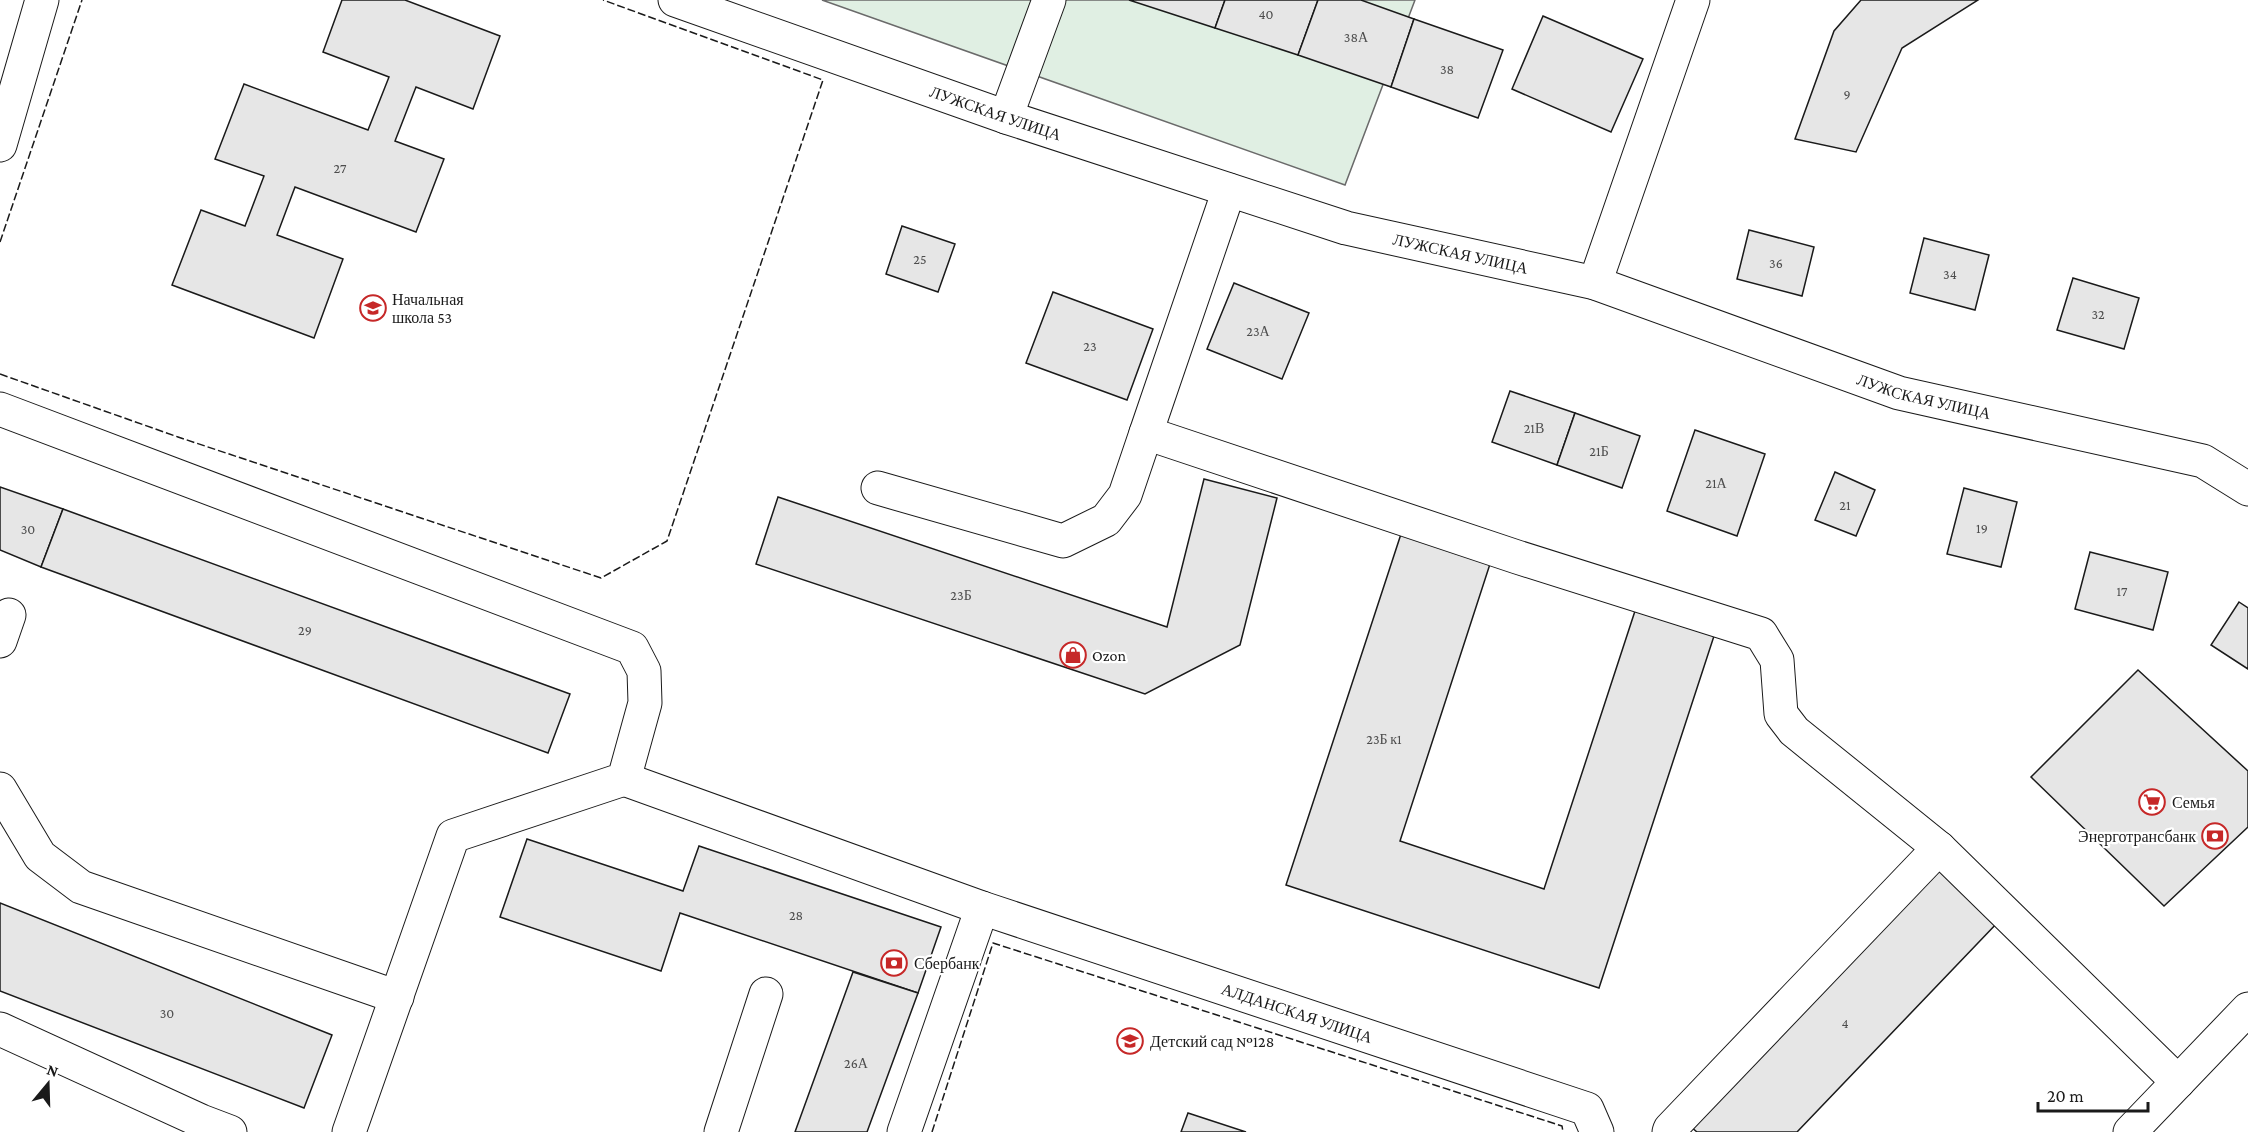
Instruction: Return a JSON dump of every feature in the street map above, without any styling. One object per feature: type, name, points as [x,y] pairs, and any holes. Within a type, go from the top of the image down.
[{"type":"street","points":[[0,144],[42,0]]},
{"type":"street","name":"ЛУЖСКАЯ УЛИЦА","points":[[675,0],[1006,117],[1346,228],[1595,283],[1899,393],[2202,461],[2248,489]]},
{"type":"street","points":[[1006,117],[1049,0]]},
{"type":"street","points":[[1595,283],[1693,0]]},
{"type":"street","points":[[878,488],[1063,541],[1106,520],[1125,495],[1229,190]]},
{"type":"street","points":[[0,409],[632,648],[644,671],[645,703],[624,779],[453,836],[349,1132]]},
{"type":"street","points":[[1146,433],[1517,557],[1761,634],[1777,660],[1781,714],[1794,730],[1939,848],[2178,1082]]},
{"type":"street","name":"АЛДАНСКАЯ УЛИЦА","points":[[624,779],[982,908],[1587,1108],[1597,1132]]},
{"type":"street","points":[[0,789],[40,856],[81,887],[397,997]]},
{"type":"street","points":[[1669,1132],[1939,848]]},
{"type":"street","points":[[904,1132],[982,908]]},
{"type":"street","points":[[721,1132],[766,994]]},
{"type":"street","points":[[2130,1132],[2248,1009]]},
{"type":"street","points":[[0,1029],[216,1127]]},
{"type":"green space","points":[[822,0],[1415,0],[1345,185]]},
{"type":"building","points":[[342,0],[405,0],[500,36],[473,109],[416,87],[395,141],[444,159],[416,232],[295,187],[277,235],[343,259],[314,338],[172,285],[201,210],[245,226],[264,176],[215,159],[244,84],[368,130],[389,77],[323,52]]},
{"type":"building","points":[[1129,0],[1225,0],[1215,28]]},
{"type":"building","points":[[1225,0],[1318,0],[1298,55],[1215,28]]},
{"type":"building","points":[[1318,0],[1361,0],[1414,19],[1391,87],[1298,55]]},
{"type":"building","points":[[1861,0],[1978,0],[1902,48],[1856,152],[1795,139],[1834,31]]},
{"type":"building","points":[[1543,16],[1643,59],[1611,132],[1512,89]]},
{"type":"building","points":[[1414,19],[1503,50],[1478,118],[1391,87]]},
{"type":"building","points":[[902,226],[955,244],[938,292],[886,274]]},
{"type":"building","points":[[1749,230],[1814,247],[1802,296],[1737,279]]},
{"type":"building","points":[[1924,238],[1989,255],[1975,310],[1910,293]]},
{"type":"building","points":[[2073,278],[2139,298],[2124,349],[2057,330]]},
{"type":"building","points":[[1234,283],[1309,313],[1282,379],[1207,349]]},
{"type":"building","points":[[1053,292],[1153,329],[1127,400],[1026,363]]},
{"type":"building","points":[[1510,391],[1575,413],[1557,465],[1492,442]]},
{"type":"building","points":[[1575,413],[1640,436],[1622,488],[1557,465]]},
{"type":"building","points":[[1695,430],[1765,454],[1737,536],[1667,511]]},
{"type":"building","points":[[1835,472],[1875,490],[1856,536],[1815,520]]},
{"type":"building","points":[[1204,479],[1277,498],[1240,645],[1145,694],[756,564],[778,497],[1167,627]]},
{"type":"building","points":[[0,487],[63,509],[41,567],[0,550]]},
{"type":"building","points":[[1964,488],[2017,502],[2001,567],[1947,554]]},
{"type":"building","points":[[63,509],[570,694],[548,753],[41,567]]},
{"type":"building","points":[[1401,534],[1490,564],[1400,841],[1544,889],[1635,611],[1714,636],[1599,988],[1286,885]]},
{"type":"building","points":[[2090,552],[2168,572],[2153,630],[2075,609]]},
{"type":"building","points":[[2239,602],[2248,608],[2248,669],[2211,645]]},
{"type":"building","name":"Семья","points":[[2138,670],[2248,771],[2248,827],[2164,906],[2031,777]]},
{"type":"building","points":[[527,839],[683,891],[699,846],[941,927],[918,993],[680,913],[661,971],[500,917]]},
{"type":"building","points":[[1941,864],[1999,921],[1797,1132],[1697,1132],[1690,1126]]},
{"type":"building","points":[[0,903],[332,1035],[304,1108],[0,991]]},
{"type":"building","points":[[853,972],[918,993],[867,1132],[795,1132]]},
{"type":"building","points":[[1188,1113],[1246,1132],[1181,1132]]},
{"type":"fence","points":[[0,242],[82,0]]},
{"type":"fence","points":[[0,374],[178,437],[601,578],[667,541],[823,80],[603,0]]},
{"type":"fence","points":[[932,1132],[993,943],[1562,1126],[1563,1132]]},
{"type":"place","name":"Начальная школа 53","points":[[373,308]]},
{"type":"place","name":"Ozon","points":[[1073,655]]},
{"type":"place","name":"Семья","points":[[2152,802]]},
{"type":"place","name":"Энерготрансбанк","points":[[2215,836]]},
{"type":"place","name":"Сбербанк","points":[[894,963]]},
{"type":"place","name":"Детский сад №128","points":[[1130,1041]]}]
